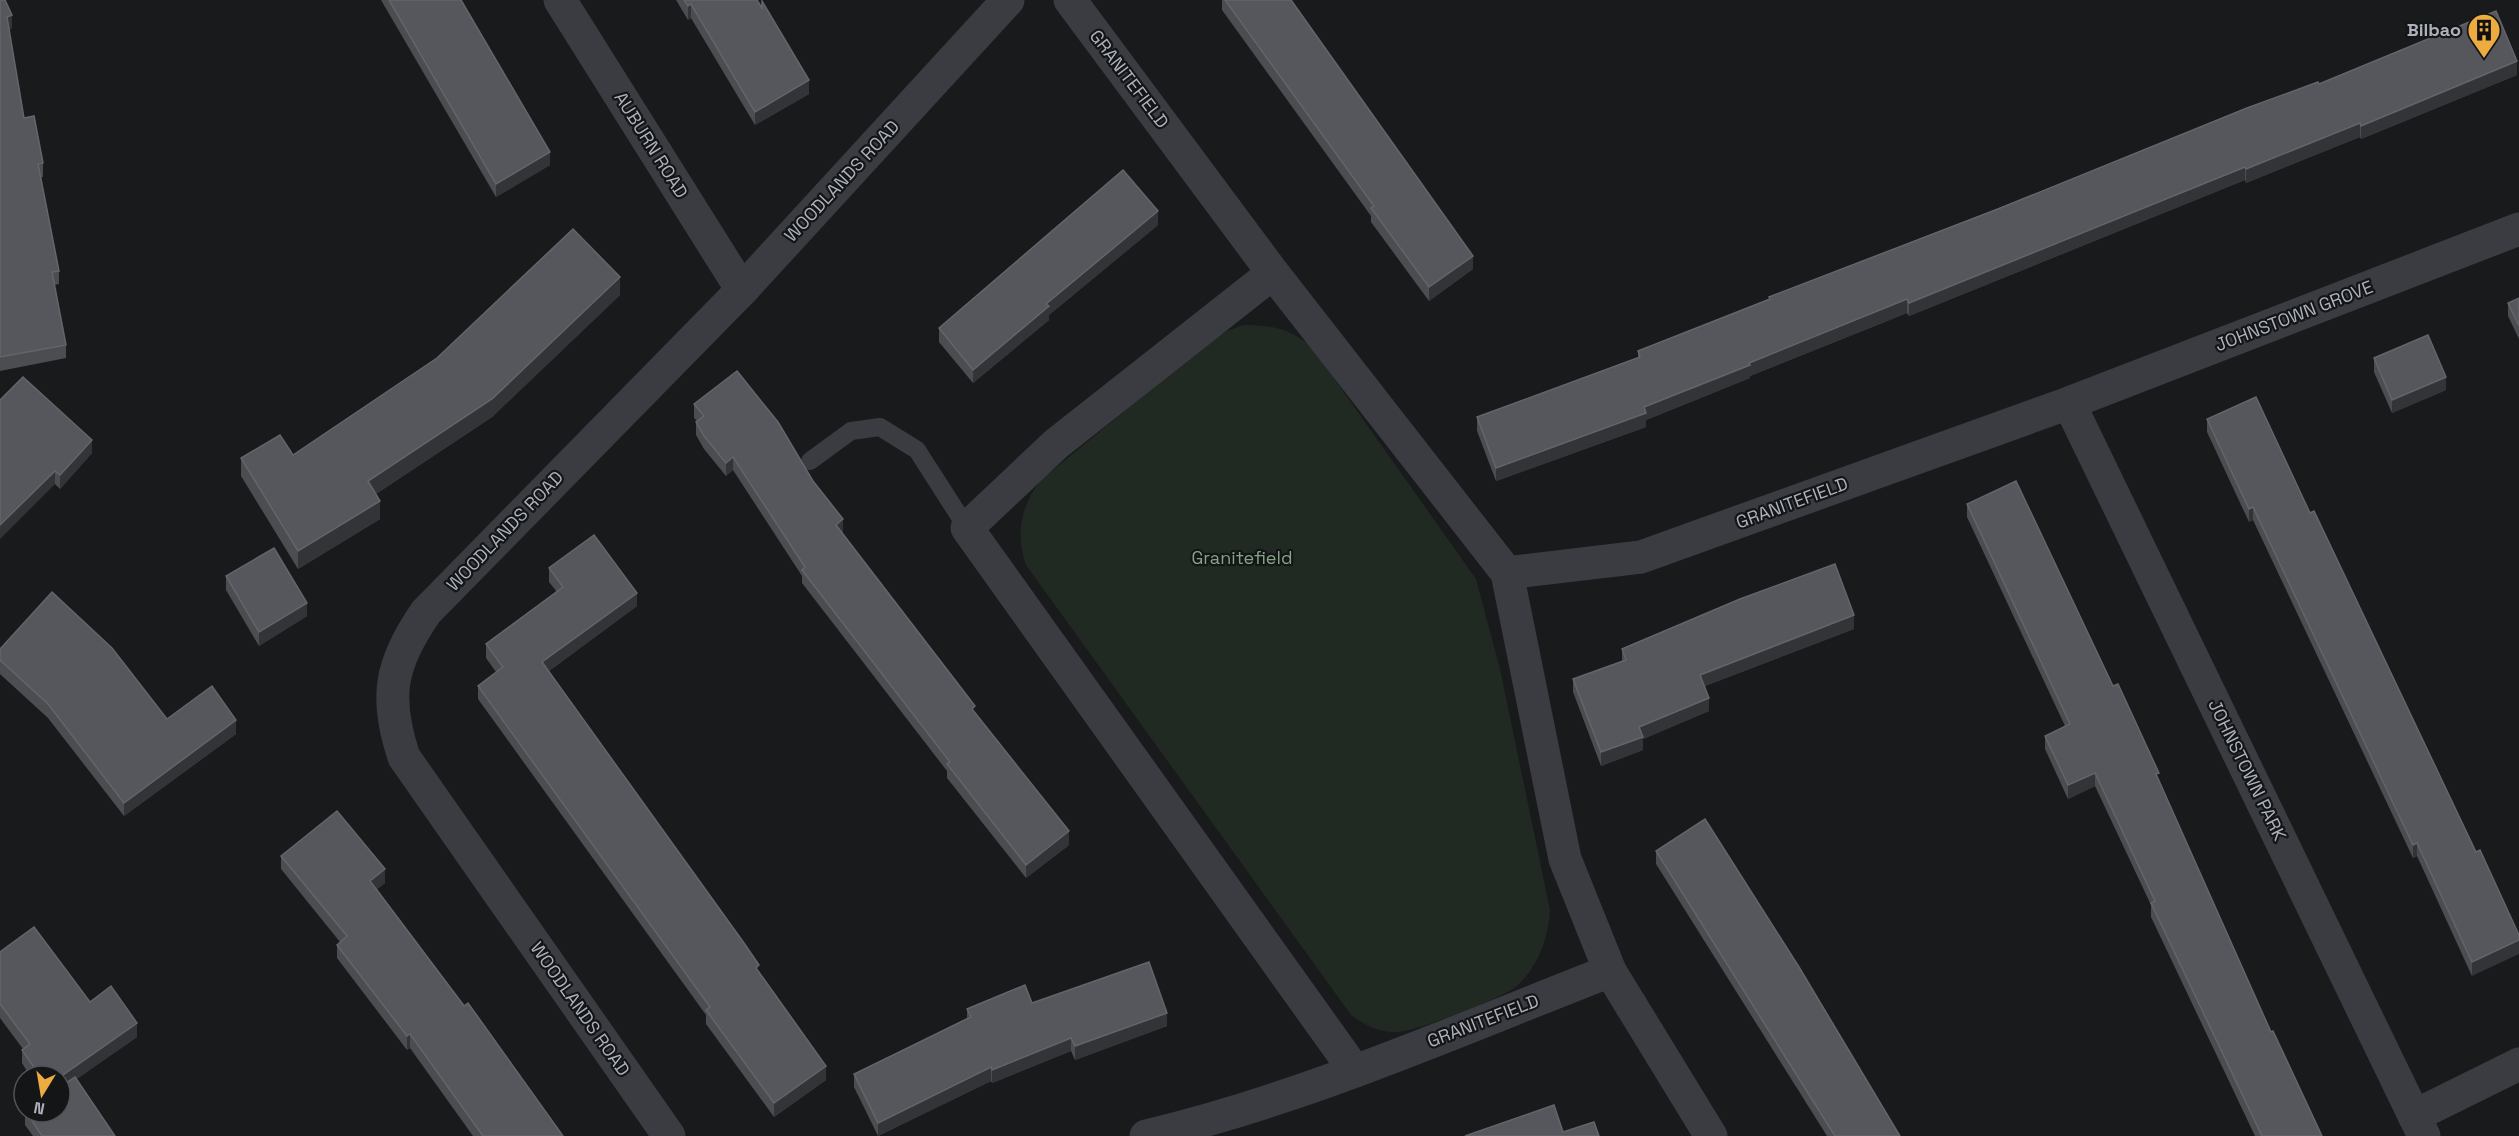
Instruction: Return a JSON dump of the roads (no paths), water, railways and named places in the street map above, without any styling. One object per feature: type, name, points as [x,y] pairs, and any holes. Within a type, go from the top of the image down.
[{"type":"street","name":"AUBURN ROAD","points":[[560,0],[742,290]]},
{"type":"street","name":"WOODLANDS ROAD","points":[[669,1136],[404,757],[394,728],[391,699],[397,663],[408,639],[426,612],[742,290],[1008,0]]},
{"type":"street","name":"GRANITEFIELD","points":[[1070,0],[1272,273],[1507,573],[1565,859],[1611,971],[1711,1136]]},
{"type":"street","name":"JOHNSTOWN GROVE","points":[[2069,403],[2519,229]]},
{"type":"street","points":[[1272,273],[1056,444],[968,528],[1355,1071]]},
{"type":"street","name":"GRANITEFIELD","points":[[1507,573],[1641,557],[2069,403]]},
{"type":"street","name":"JOHNSTOWN PARK","points":[[2069,403],[2419,1126]]},
{"type":"street","name":"GRANITEFIELD","points":[[1146,1136],[1200,1123],[1355,1071],[1611,971]]},
{"type":"street","points":[[2419,1126],[2519,1064]]},
{"type":"lane","points":[[810,461],[851,431],[880,427],[917,450],[968,528]]},
{"type":"place","name":"Bilbao","points":[[2484,59]]},
{"type":"park label","name":"Granitefield","points":[[1242,558]]}]
